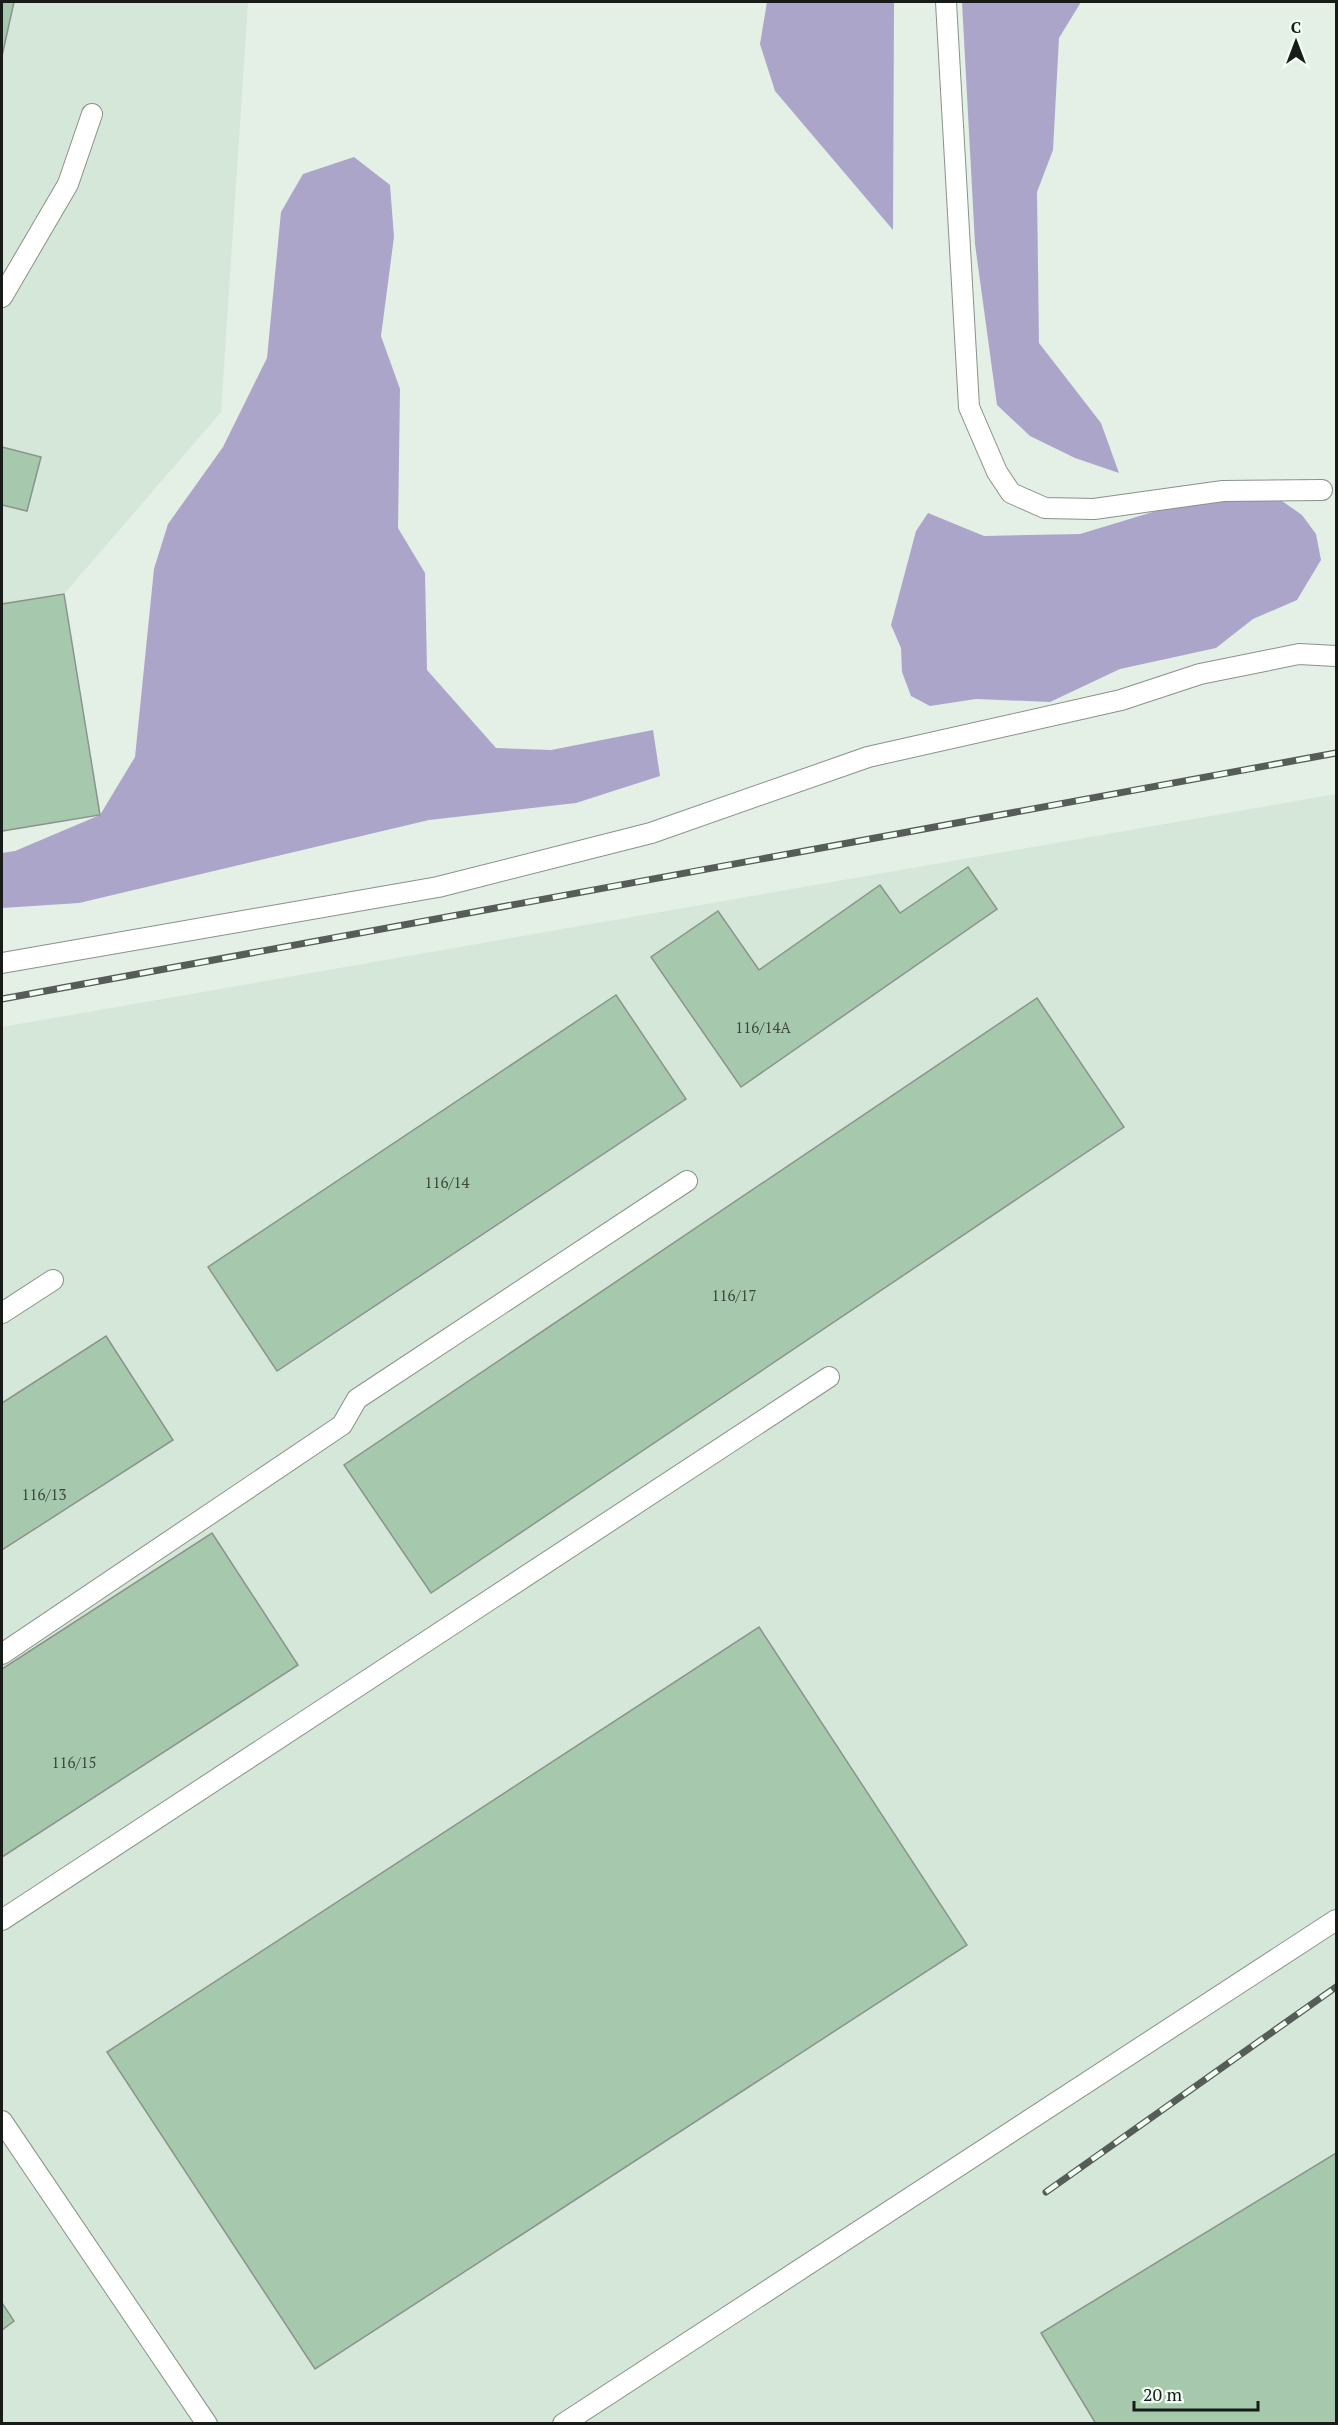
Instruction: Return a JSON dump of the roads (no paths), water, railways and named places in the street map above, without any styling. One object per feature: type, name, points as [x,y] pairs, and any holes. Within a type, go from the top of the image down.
[{"type":"lane","points":[[946,2],[969,407],[997,472],[1011,493],[1045,508],[1094,509],[1223,491],[1322,490]]},
{"type":"lane","points":[[2,297],[68,184],[92,114]]},
{"type":"lane","points":[[2,963],[438,887],[651,833],[868,757],[1121,700],[1200,674],[1299,654],[1336,656]]},
{"type":"lane","points":[[2,1654],[342,1425],[357,1399],[687,1181]]},
{"type":"lane","points":[[2,1313],[53,1280]]},
{"type":"lane","points":[[2,1920],[829,1377]]},
{"type":"lane","points":[[563,2424],[1336,1920]]},
{"type":"lane","points":[[2,2121],[207,2424]]},
{"type":"railway","points":[[2,999],[1336,753]]},
{"type":"railway","points":[[1046,2192],[1336,1987]]}]
